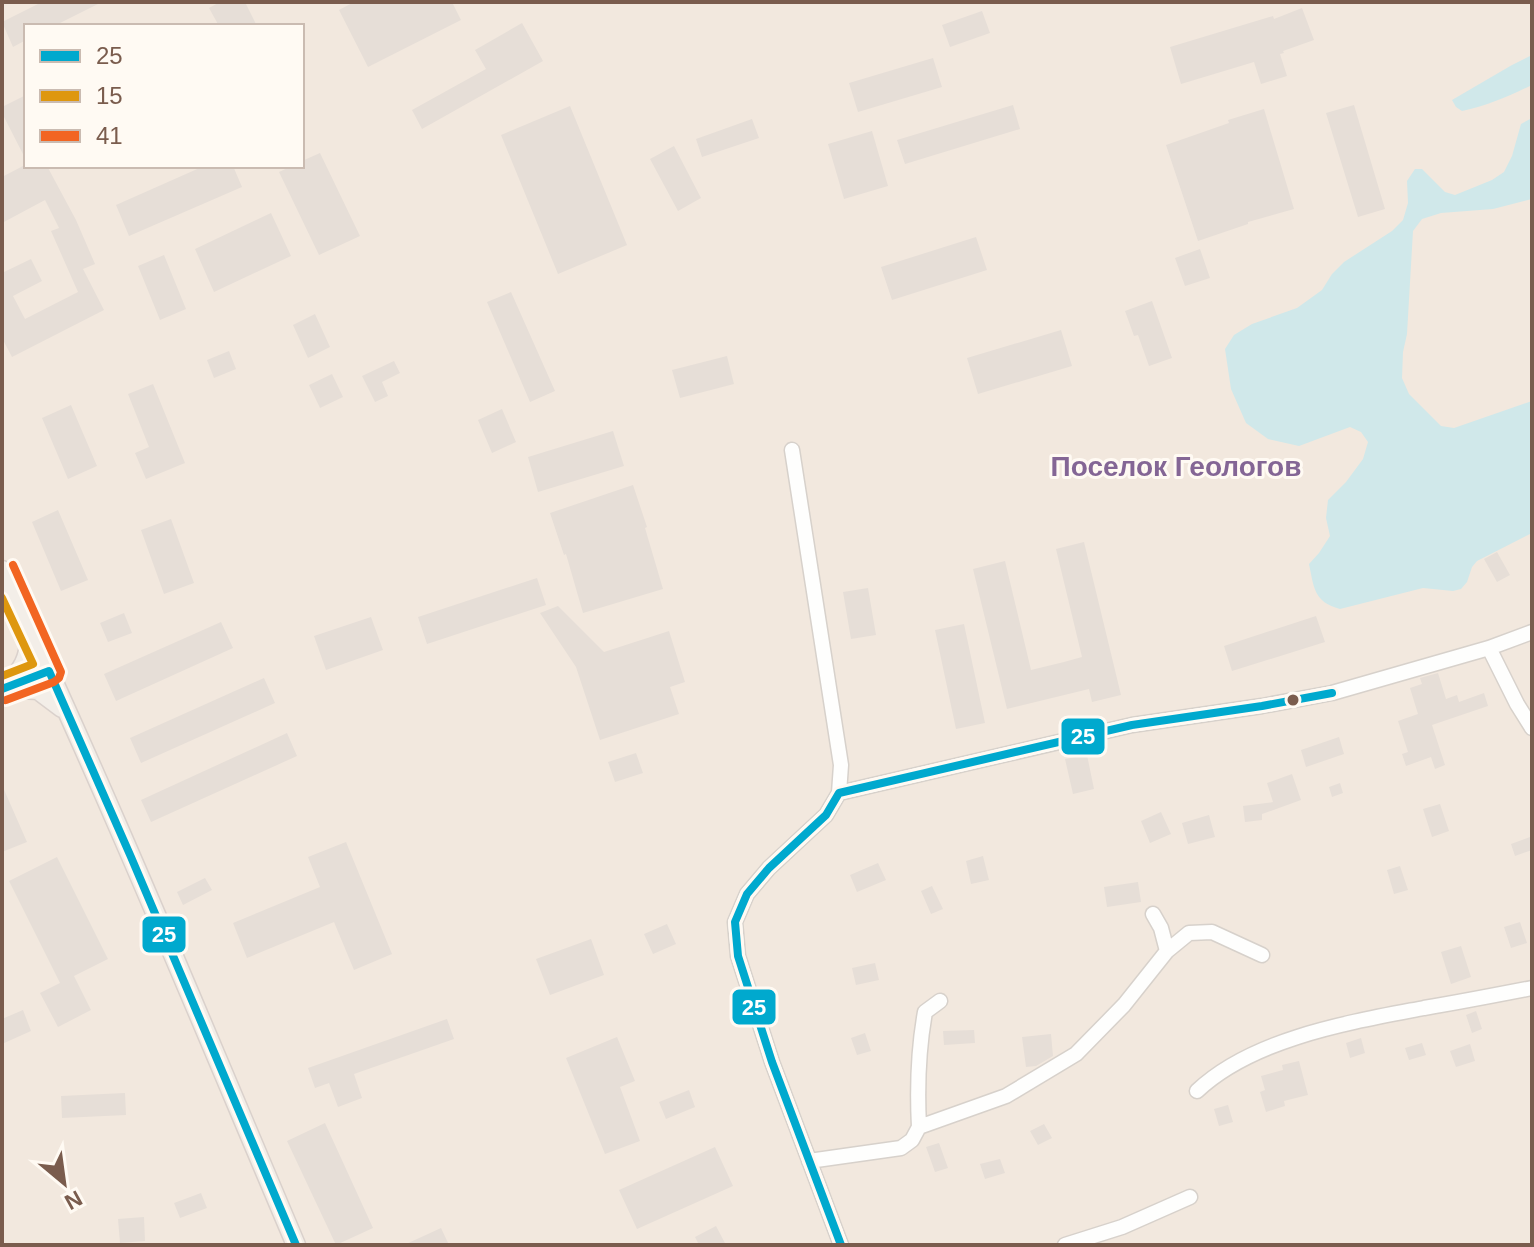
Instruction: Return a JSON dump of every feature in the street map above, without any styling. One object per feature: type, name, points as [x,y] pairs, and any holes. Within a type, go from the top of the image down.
[{"type":"main road","points":[[2,570],[68,714],[296,1245]]},
{"type":"main road","points":[[3,689],[25,663],[30,643],[29,628]]},
{"type":"main road","points":[[3,689],[49,671]]},
{"type":"main road","points":[[3,689],[38,690],[68,714]]},
{"type":"street","points":[[792,450],[841,765],[839,793],[826,815],[769,868],[747,894],[735,922],[738,956],[772,1062],[841,1245]]},
{"type":"street","points":[[839,793],[1132,725],[1332,693],[1489,648],[1532,632]]},
{"type":"street","points":[[1489,648],[1532,728]]},
{"type":"street","points":[[1153,914],[1161,928],[1167,951]]},
{"type":"street","points":[[919,1127],[1006,1096],[1076,1054],[1124,1005],[1167,951],[1189,933],[1212,932],[1262,955]]},
{"type":"street","points":[[1197,1091],[1231,1064],[1341,1023],[1532,988]]},
{"type":"street","points":[[809,1161],[901,1148],[912,1140],[919,1127],[919,1043],[925,1012],[940,1001]]},
{"type":"street","points":[[1065,1245],[1122,1227],[1190,1197]]},
{"type":"shaded area","points":[[2,2],[1532,2],[1532,1245],[2,1245]]},
{"type":"water","points":[[1532,55],[1532,85],[1480,106],[1462,111],[1456,107],[1452,100]]},
{"type":"water","points":[[1532,118],[1532,199],[1493,209],[1441,213],[1422,219],[1413,231],[1402,378],[1409,394],[1441,426],[1454,428],[1532,401],[1532,533],[1477,561],[1461,589],[1423,588],[1340,609],[1331,606],[1317,593],[1309,564],[1330,536],[1326,518],[1328,500],[1363,459],[1368,442],[1361,432],[1350,427],[1299,446],[1268,439],[1246,423],[1231,389],[1225,349],[1234,335],[1252,324],[1297,308],[1322,290],[1344,262],[1392,231],[1403,220],[1408,203],[1407,181],[1415,169],[1422,169],[1445,192],[1455,195],[1492,180],[1504,172],[1521,124]]},
{"type":"building","points":[[42,2],[102,2],[58,24],[24,24],[24,41],[13,47],[2,22]]},
{"type":"building","points":[[220,2],[245,2],[256,24],[218,24],[209,8]]},
{"type":"building","points":[[354,2],[452,2],[461,20],[368,67],[339,10]]},
{"type":"building","points":[[1302,8],[1314,40],[1280,54],[1287,76],[1261,84],[1254,62],[1181,84],[1170,47],[1273,16],[1274,19]]},
{"type":"building","points":[[982,11],[990,33],[950,47],[942,25]]},
{"type":"building","points":[[522,23],[543,61],[422,129],[412,110],[486,69],[475,50]]},
{"type":"building","points":[[933,58],[942,87],[858,112],[849,83]]},
{"type":"building","points":[[24,96],[24,156],[2,113],[2,107]]},
{"type":"building","points":[[1013,105],[1020,129],[905,164],[897,140]]},
{"type":"building","points":[[1354,105],[1385,209],[1358,217],[1326,113]]},
{"type":"building","points":[[570,106],[627,245],[558,274],[501,135]]},
{"type":"building","points":[[1264,109],[1294,209],[1198,241],[1166,145]]},
{"type":"building","points":[[752,119],[759,138],[702,157],[696,139]]},
{"type":"building","points":[[872,131],[888,186],[844,199],[828,144]]},
{"type":"building","points":[[674,146],[701,198],[678,211],[650,159]]},
{"type":"building","points":[[320,153],[360,236],[319,255],[279,172],[288,168],[304,168],[304,160]]},
{"type":"building","points":[[23,166],[48,168],[95,264],[83,269],[104,310],[12,357],[2,338],[2,273],[31,259],[42,281],[13,296],[25,319],[78,292],[51,231],[59,228],[45,200],[2,223],[2,177]]},
{"type":"building","points":[[199,168],[234,168],[242,187],[129,236],[116,205]]},
{"type":"building","points":[[271,213],[291,256],[214,292],[195,249]]},
{"type":"building","points":[[976,237],[987,270],[892,300],[881,267]]},
{"type":"building","points":[[1200,249],[1210,278],[1185,286],[1175,258]]},
{"type":"building","points":[[164,255],[186,309],[160,320],[138,266]]},
{"type":"building","points":[[511,292],[555,391],[530,402],[487,302]]},
{"type":"building","points":[[1152,301],[1172,358],[1149,366],[1125,311]]},
{"type":"building","points":[[315,314],[330,347],[308,358],[293,325]]},
{"type":"building","points":[[1061,330],[1072,366],[978,394],[967,358]]},
{"type":"building","points":[[229,351],[236,369],[214,378],[207,360]]},
{"type":"building","points":[[727,356],[734,384],[680,398],[672,370]]},
{"type":"building","points":[[394,361],[400,373],[382,382],[388,396],[375,402],[362,376]]},
{"type":"building","points":[[332,374],[343,397],[320,408],[309,385]]},
{"type":"building","points":[[153,384],[185,463],[146,479],[135,453],[149,447],[128,394]]},
{"type":"building","points":[[71,405],[97,466],[68,479],[42,418]]},
{"type":"building","points":[[502,409],[516,442],[492,453],[478,420]]},
{"type":"building","points":[[613,431],[624,466],[538,492],[528,457]]},
{"type":"building","points":[[633,485],[663,589],[583,613],[550,513]]},
{"type":"building","points":[[58,510],[88,580],[61,591],[32,522]]},
{"type":"building","points":[[171,519],[194,583],[164,594],[141,530]]},
{"type":"building","points":[[1084,542],[1121,695],[1092,702],[1089,689],[1007,709],[973,569],[1005,561],[1031,670],[1064,662],[1082,657],[1056,549]]},
{"type":"building","points":[[1497,552],[1510,575],[1497,582],[1484,559]]},
{"type":"building","points":[[537,578],[546,605],[427,644],[418,617]]},
{"type":"building","points":[[868,588],[876,635],[851,639],[843,592]]},
{"type":"building","points":[[558,606],[604,652],[669,631],[685,682],[670,687],[679,714],[600,740],[576,667],[540,613]]},
{"type":"building","points":[[124,613],[132,633],[108,642],[100,623]]},
{"type":"building","points":[[1316,616],[1325,642],[1232,671],[1224,646]]},
{"type":"building","points":[[371,617],[383,650],[326,670],[314,636]]},
{"type":"building","points":[[221,622],[233,648],[116,701],[104,674]]},
{"type":"building","points":[[964,624],[985,723],[956,729],[935,630]]},
{"type":"building","points":[[1438,673],[1446,699],[1457,695],[1459,702],[1484,693],[1488,706],[1432,725],[1445,765],[1435,769],[1431,757],[1406,766],[1402,754],[1408,752],[1398,721],[1418,714],[1410,688],[1422,684],[1420,678]]},
{"type":"building","points":[[264,678],[275,703],[141,763],[130,738]]},
{"type":"building","points":[[287,733],[297,756],[151,822],[141,800]]},
{"type":"building","points":[[1339,737],[1344,754],[1306,767],[1301,750]]},
{"type":"building","points":[[636,753],[643,773],[615,782],[608,762]]},
{"type":"building","points":[[1087,755],[1094,789],[1073,794],[1065,759]]},
{"type":"building","points":[[1292,774],[1301,800],[1262,814],[1262,820],[1245,822],[1243,806],[1273,802],[1267,783]]},
{"type":"building","points":[[1340,783],[1343,793],[1332,797],[1329,787]]},
{"type":"building","points":[[2,785],[27,842],[2,852]]},
{"type":"building","points":[[1440,804],[1449,831],[1432,837],[1423,809]]},
{"type":"building","points":[[1161,812],[1171,834],[1150,843],[1141,821]]},
{"type":"building","points":[[1209,815],[1215,837],[1188,844],[1182,823]]},
{"type":"building","points":[[1530,837],[1532,850],[1515,856],[1511,844]]},
{"type":"building","points":[[346,842],[392,954],[354,970],[334,922],[247,958],[233,923],[320,887],[308,857]]},
{"type":"building","points":[[983,856],[989,880],[971,884],[966,861]]},
{"type":"building","points":[[57,857],[108,959],[74,976],[91,1010],[58,1027],[40,993],[60,983],[9,881]]},
{"type":"building","points":[[878,863],[886,880],[857,892],[850,875]]},
{"type":"building","points":[[1400,866],[1408,890],[1394,894],[1387,870]]},
{"type":"building","points":[[205,878],[212,890],[183,905],[177,892]]},
{"type":"building","points":[[1138,882],[1141,902],[1107,907],[1104,887]]},
{"type":"building","points":[[932,886],[943,909],[931,914],[921,891]]},
{"type":"building","points":[[1520,922],[1527,943],[1511,948],[1504,927]]},
{"type":"building","points":[[667,924],[676,944],[653,954],[644,934]]},
{"type":"building","points":[[591,939],[604,975],[550,995],[536,959]]},
{"type":"building","points":[[1461,946],[1471,977],[1451,984],[1441,952]]},
{"type":"building","points":[[875,963],[879,980],[856,985],[852,968]]},
{"type":"building","points":[[23,1010],[31,1031],[2,1044],[2,1019]]},
{"type":"building","points":[[1476,1011],[1482,1029],[1472,1033],[1466,1015]]},
{"type":"building","points":[[447,1019],[454,1039],[354,1074],[362,1098],[338,1107],[329,1083],[315,1088],[308,1068]]},
{"type":"building","points":[[974,1030],[975,1043],[944,1045],[943,1031]]},
{"type":"building","points":[[865,1033],[871,1051],[857,1055],[851,1038]]},
{"type":"building","points":[[1051,1034],[1053,1056],[1036,1066],[1026,1067],[1022,1037]]},
{"type":"building","points":[[617,1037],[635,1081],[620,1087],[640,1141],[605,1154],[566,1058]]},
{"type":"building","points":[[1361,1038],[1365,1053],[1350,1058],[1346,1043]]},
{"type":"building","points":[[1422,1043],[1426,1055],[1409,1060],[1405,1048]]},
{"type":"building","points":[[1470,1044],[1475,1061],[1456,1067],[1450,1051]]},
{"type":"building","points":[[1299,1061],[1308,1095],[1284,1101],[1285,1106],[1266,1112],[1260,1092],[1265,1090],[1261,1076],[1283,1070],[1282,1065]]},
{"type":"building","points":[[689,1090],[695,1107],[666,1119],[659,1102]]},
{"type":"building","points":[[125,1093],[126,1115],[62,1118],[61,1096]]},
{"type":"building","points":[[1228,1105],[1233,1122],[1219,1126],[1214,1109]]},
{"type":"building","points":[[325,1123],[373,1228],[336,1245],[287,1141]]},
{"type":"building","points":[[1044,1124],[1052,1138],[1038,1145],[1030,1131]]},
{"type":"building","points":[[939,1143],[948,1168],[935,1172],[926,1147]]},
{"type":"building","points":[[715,1147],[733,1186],[637,1229],[619,1190]]},
{"type":"building","points":[[1000,1159],[1005,1173],[985,1179],[980,1164]]},
{"type":"building","points":[[201,1193],[207,1208],[180,1218],[174,1203]]},
{"type":"building","points":[[144,1217],[145,1241],[120,1243],[118,1219]]},
{"type":"building","points":[[716,1226],[726,1245],[699,1245],[695,1237]]},
{"type":"building","points":[[441,1228],[449,1245],[404,1245]]},
{"type":"transit line","name":"41","points":[[6,700],[54,682],[61,672],[13,565]]},
{"type":"transit line","name":"15","points":[[2,598],[33,664],[2,676]]},
{"type":"transit line","name":"25","points":[[2,689],[49,671],[296,1245]]},
{"type":"transit line","name":"25","points":[[841,1245],[772,1062],[738,956],[735,922],[747,894],[769,868],[826,815],[839,793],[1132,725],[1332,693]]},
{"type":"district","name":"Поселок Геологов","points":[[1176,466]]}]
